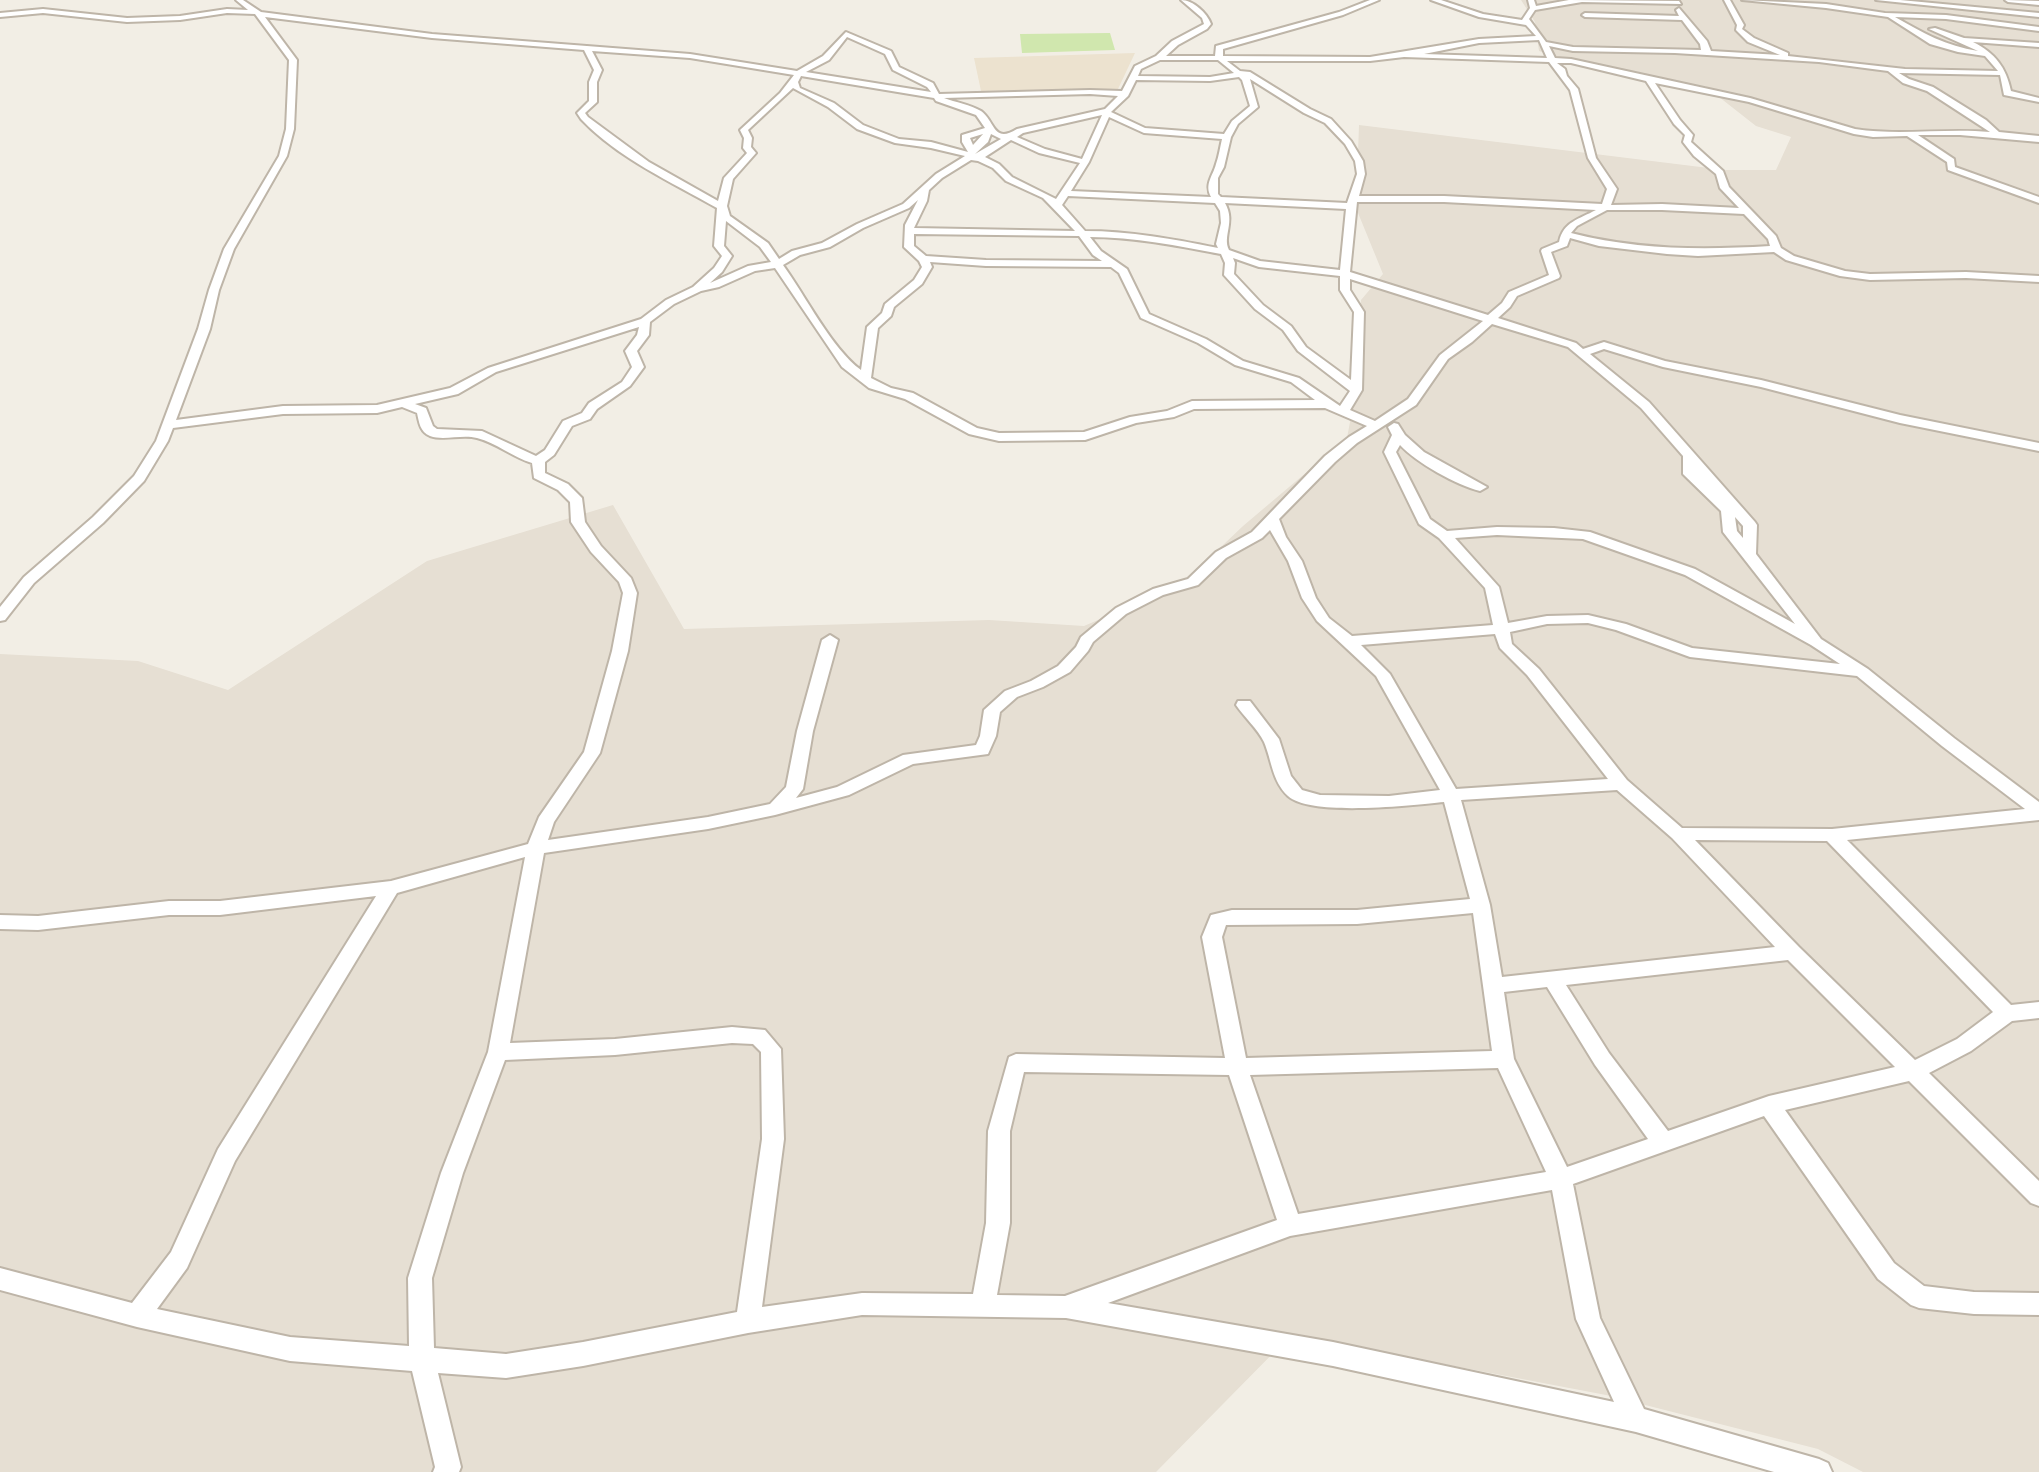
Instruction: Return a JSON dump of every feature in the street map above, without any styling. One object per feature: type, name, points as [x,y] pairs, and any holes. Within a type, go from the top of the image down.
[{"type":"street","points":[[0,617],[29,580],[98,520],[139,478],[162,441],[204,329],[214,290],[229,249],[283,156],[291,129],[293,60],[257,13],[239,0]]},
{"type":"street","points":[[1057,205],[1106,127],[1108,113],[1125,94],[1138,68],[1159,58],[1168,48],[1205,28],[1208,24],[1204,17],[1184,0]]},
{"type":"street","points":[[1219,58],[1220,48],[1227,45],[1266,36],[1280,29],[1316,22],[1357,9],[1376,0]]},
{"type":"street","points":[[1434,0],[1488,18],[1528,23]]},
{"type":"street","points":[[0,922],[38,923],[169,908],[220,908],[391,888],[536,848],[708,823],[775,809],[843,791],[909,759],[982,750],[988,736],[992,710],[1011,694],[1037,684],[1064,669],[1083,648],[1086,640],[1121,611],[1158,592],[1193,582],[1221,555],[1257,535],[1274,520],[1330,459],[1353,440],[1412,402],[1444,357],[1468,340],[1506,305],[1513,294],[1554,276],[1546,250],[1564,244],[1569,226],[1605,207],[1612,189],[1592,158],[1574,89],[1525,19],[1532,3],[1582,0],[1679,2],[1679,11],[1697,37],[1704,43],[1705,51],[1713,56]]},
{"type":"street","points":[[1727,0],[1741,25],[1738,29],[1743,36],[1793,59]]},
{"type":"street","points":[[1745,0],[1826,6],[1885,15],[1946,17],[2039,29]]},
{"type":"street","points":[[1880,0],[1933,2],[2039,15]]},
{"type":"street","points":[[1991,0],[2005,24]]},
{"type":"street","points":[[2008,0],[2039,3]]},
{"type":"street","points":[[0,15],[43,11],[139,20],[180,18],[227,11],[257,13],[432,36],[690,56],[800,72],[912,93],[959,98],[1090,92],[1125,94]]},
{"type":"street","points":[[1585,15],[1684,18]]},
{"type":"street","points":[[1885,15],[1934,42],[1958,50],[1986,54]]},
{"type":"street","points":[[1488,18],[1496,34]]},
{"type":"street","points":[[1933,29],[1967,39],[2039,45]]},
{"type":"street","points":[[697,289],[718,270],[727,255],[719,246],[727,182],[735,171],[745,165],[752,153],[747,148],[748,138],[744,130],[767,106],[795,84],[802,66],[813,59],[816,53],[829,48],[835,31]]},
{"type":"street","points":[[790,63],[787,67],[800,72],[826,58],[846,34],[888,53],[896,68],[930,85],[938,96],[950,103]]},
{"type":"street","points":[[1404,56],[1479,41],[1496,34],[1573,49],[1675,51],[1713,56],[1793,59],[1887,69],[2003,73]]},
{"type":"street","points":[[1967,39],[1998,64],[2003,73],[2007,93],[2039,100]]},
{"type":"street","points":[[586,48],[598,70],[593,82],[593,102],[581,113],[590,125],[646,164],[724,208],[726,217],[764,245],[846,365],[887,391],[909,396],[973,431],[999,437],[1085,436],[1134,420],[1170,414],[1192,405],[1327,404]]},
{"type":"street","points":[[1159,58],[1370,59],[1404,56],[1550,56],[1772,106],[1854,131],[1873,134],[1960,132],[2039,139]]},
{"type":"street","points":[[1219,58],[1248,72],[1307,111],[1328,121],[1337,129],[1359,161],[1361,174],[1353,202],[1345,274],[1346,290],[1359,312],[1356,390],[1343,411]]},
{"type":"street","points":[[1134,78],[1210,79],[1302,58]]},
{"type":"street","points":[[1887,69],[1906,81],[1930,89],[1983,122],[1997,134],[2004,136]]},
{"type":"street","points":[[1248,72],[1246,79],[1254,107],[1235,123],[1227,137],[1220,167],[1213,178],[1213,194],[1221,201],[1227,215],[1221,243],[1230,263],[1229,275],[1259,307],[1287,328],[1302,349],[1356,390]]},
{"type":"street","points":[[1648,78],[1677,122],[1689,135],[1687,142],[1692,152],[1714,166],[1724,177],[1725,188],[1773,238],[1776,249]]},
{"type":"street","points":[[795,84],[797,89],[831,105],[860,127],[898,141],[974,154],[996,166],[1009,179],[1046,196],[1057,205],[1096,253],[1123,271],[1145,316],[1202,342],[1239,363],[1295,380],[1327,404],[1376,426]]},
{"type":"street","points":[[912,93],[979,113],[988,129],[1001,137],[1011,137],[1042,151],[1085,162]]},
{"type":"street","points":[[974,154],[1020,131],[1108,113],[1121,116],[1132,127],[1144,130]]},
{"type":"street","points":[[1106,127],[1227,137]]},
{"type":"street","points":[[168,425],[284,410],[360,411],[454,391],[492,370],[645,321],[670,302],[697,289],[714,285],[752,268],[778,264],[796,253],[826,245],[898,209],[939,177],[967,160],[985,140],[988,129]]},
{"type":"street","points":[[974,154],[965,137],[988,129]]},
{"type":"street","points":[[1907,132],[1951,160],[1951,168],[2039,200]]},
{"type":"street","points":[[865,379],[873,327],[887,314],[889,306],[918,282],[927,267],[923,259],[909,247],[909,226],[924,201],[924,190]]},
{"type":"street","points":[[1063,193],[1221,201],[1353,202],[1415,198],[1749,211]]},
{"type":"street","points":[[909,231],[1082,233],[1146,237],[1224,252],[1259,264],[1345,274],[1572,345],[1586,354],[1645,405],[1750,525],[1749,554]]},
{"type":"street","points":[[1565,234],[1599,243],[1667,251],[1698,253],[1776,249],[1790,258],[1844,274],[1870,276],[1922,274],[2039,279]]},
{"type":"street","points":[[923,259],[962,263],[1113,264]]},
{"type":"street","points":[[538,461],[550,452],[567,424],[586,416],[593,406],[626,384],[638,367],[631,351],[643,335],[645,321]]},
{"type":"street","points":[[1586,354],[1588,350],[1604,345],[1663,364],[1761,384],[1900,419],[2039,447]]},
{"type":"street","points":[[404,403],[422,411],[427,428],[434,433],[478,434],[502,444],[519,455],[538,461]]},
{"type":"street","points":[[1391,417],[1398,436],[1431,463],[1480,487]]},
{"type":"street","points":[[1398,436],[1390,452],[1424,521],[1444,535],[1492,587],[1505,645],[1533,672],[1621,784],[1678,834],[1792,952],[2039,1196]]},
{"type":"street","points":[[1689,457],[1689,474],[1728,510],[1730,532],[1816,642]]},
{"type":"street","points":[[446,1472],[448,1467],[422,1360],[420,1278],[452,1173],[498,1052],[536,848],[545,821],[592,753],[615,672],[630,593],[626,581],[596,549],[578,522],[577,501],[563,487],[539,474],[538,461]]},
{"type":"street","points":[[1274,520],[1279,537],[1295,561],[1309,598],[1324,621],[1349,641],[1382,674],[1451,795],[1481,905],[1504,1059],[1561,1179],[1588,1319],[1636,1419]]},
{"type":"street","points":[[1444,535],[1497,531],[1585,535],[1690,572],[1816,642],[1862,672],[2039,813]]},
{"type":"street","points":[[1349,641],[1500,629],[1547,620],[1588,619],[1621,627],[1690,652],[1862,672]]},
{"type":"street","points":[[775,809],[794,789],[805,731],[830,640]]},
{"type":"street","points":[[1244,705],[1271,739],[1283,778],[1296,794],[1320,801],[1389,802],[1451,795],[1621,784]]},
{"type":"street","points":[[1678,834],[1832,835],[2039,813]]},
{"type":"street","points":[[1832,835],[2007,1013]]},
{"type":"street","points":[[137,1316],[179,1260],[226,1156],[391,888]]},
{"type":"street","points":[[1290,1226],[1237,1067],[1212,937],[1218,920],[1232,917],[1357,917],[1481,905]]},
{"type":"street","points":[[1493,986],[1792,952]]},
{"type":"street","points":[[1552,979],[1602,1059],[1664,1143]]},
{"type":"street","points":[[1066,1307],[1290,1226],[1561,1179],[1770,1105],[1912,1072],[1964,1045],[2007,1013],[2039,1010]]},
{"type":"street","points":[[498,1052],[615,1047],[732,1035],[758,1036],[771,1049],[773,1139],[748,1321]]},
{"type":"street","points":[[983,1306],[998,1223],[999,1131],[1016,1063],[1237,1067],[1504,1059]]},
{"type":"street","points":[[1770,1105],[1886,1271],[1919,1297],[1974,1303],[2039,1304]]},
{"type":"street","points":[[0,1279],[137,1316],[290,1349],[506,1366],[583,1354],[748,1321],[862,1304],[1066,1307],[1333,1354],[1636,1419],[1819,1472]]},
{"type":"shaded area","points":[[1521,0],[2039,0],[2039,1472],[1863,1472],[1818,1449],[1606,1395],[1291,1335],[1156,1472],[0,1472],[0,654],[138,661],[228,690],[427,561],[613,505],[684,629],[989,620],[1084,626],[1182,584],[1243,526],[1347,438],[1359,374],[1361,300],[1383,274],[1356,208],[1359,125],[1725,170],[1776,170],[1791,137],[1756,126],[1705,86],[1644,79],[1582,66],[1539,51],[1535,22]]},
{"type":"shaded area","points":[[1135,53],[1118,89],[981,91],[974,58]]},
{"type":"green space","points":[[1110,33],[1115,50],[1022,53],[1020,34]]}]
